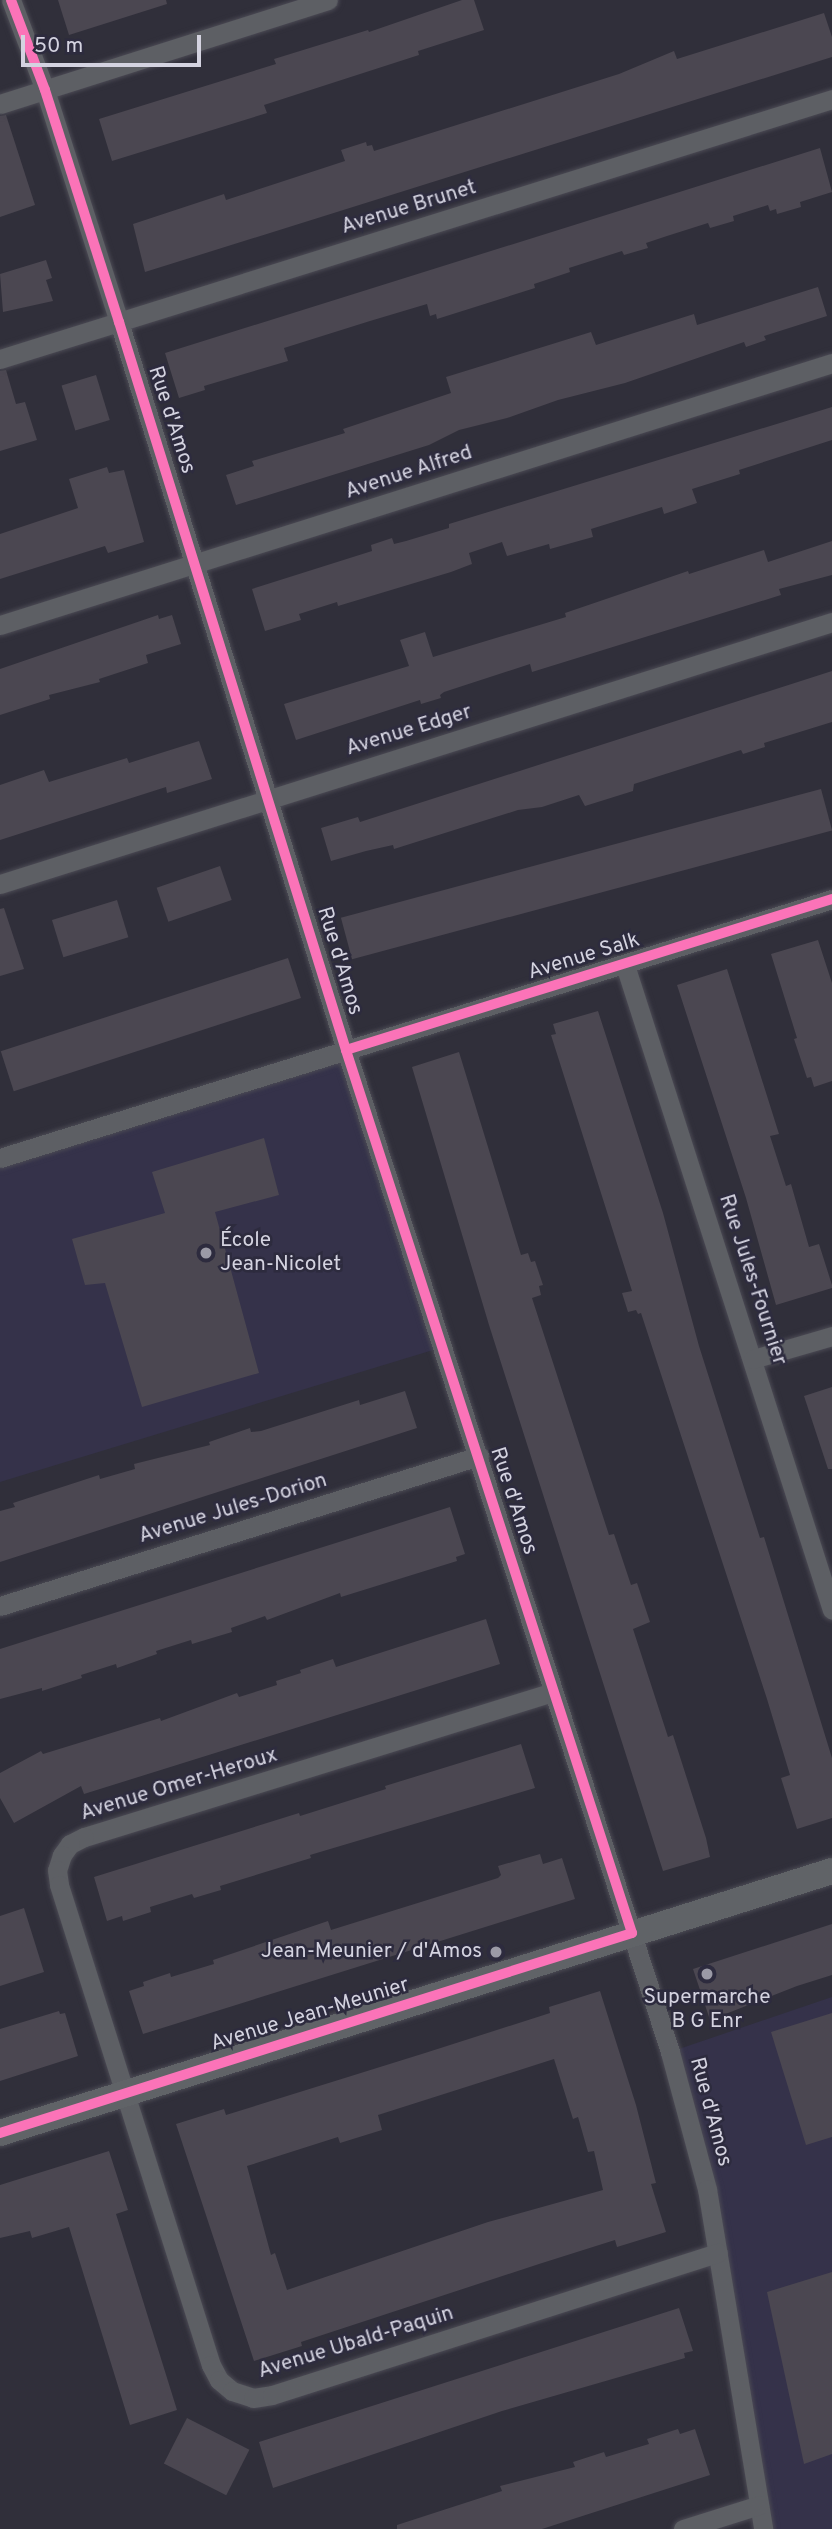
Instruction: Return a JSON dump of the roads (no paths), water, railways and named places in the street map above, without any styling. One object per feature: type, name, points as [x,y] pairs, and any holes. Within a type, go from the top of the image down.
[{"type":"street","name":"Rue d'Amos","points":[[12,0],[45,90],[119,322],[346,1050],[632,1933],[695,2144],[718,2253],[763,2529]]},
{"type":"street","points":[[0,104],[328,0]]},
{"type":"street","name":"Avenue Brunet","points":[[0,359],[832,99]]},
{"type":"street","name":"Avenue Alfred","points":[[0,625],[832,363]]},
{"type":"street","name":"Avenue Edger","points":[[0,884],[832,622]]},
{"type":"street","name":"Avenue Salk","points":[[0,1158],[832,899]]},
{"type":"street","name":"Rue Jules-Fournier","points":[[625,965],[832,1610]]},
{"type":"street","points":[[753,1359],[832,1336]]},
{"type":"street","name":"Avenue Jules-Dorion","points":[[0,1606],[479,1456]]},
{"type":"street","name":"Avenue Omer-Heroux","points":[[126,2093],[59,1885],[57,1870],[62,1855],[70,1844],[84,1837],[553,1692]]},
{"type":"street","name":"Avenue Jean-Meunier","points":[[0,2133],[832,1871]]},
{"type":"street","name":"Avenue Ubald-Paquin","points":[[126,2093],[211,2365],[219,2380],[232,2391],[253,2398],[272,2395],[718,2253]]},
{"type":"street","points":[[683,2529],[759,2505]]},
{"type":"place","name":"École Jean-Nicolet","points":[[206,1253]]},
{"type":"place","name":"Jean-Meunier / d'Amos","points":[[496,1952]]},
{"type":"place","name":"Supermarche B G Enr","points":[[707,1974]]}]
